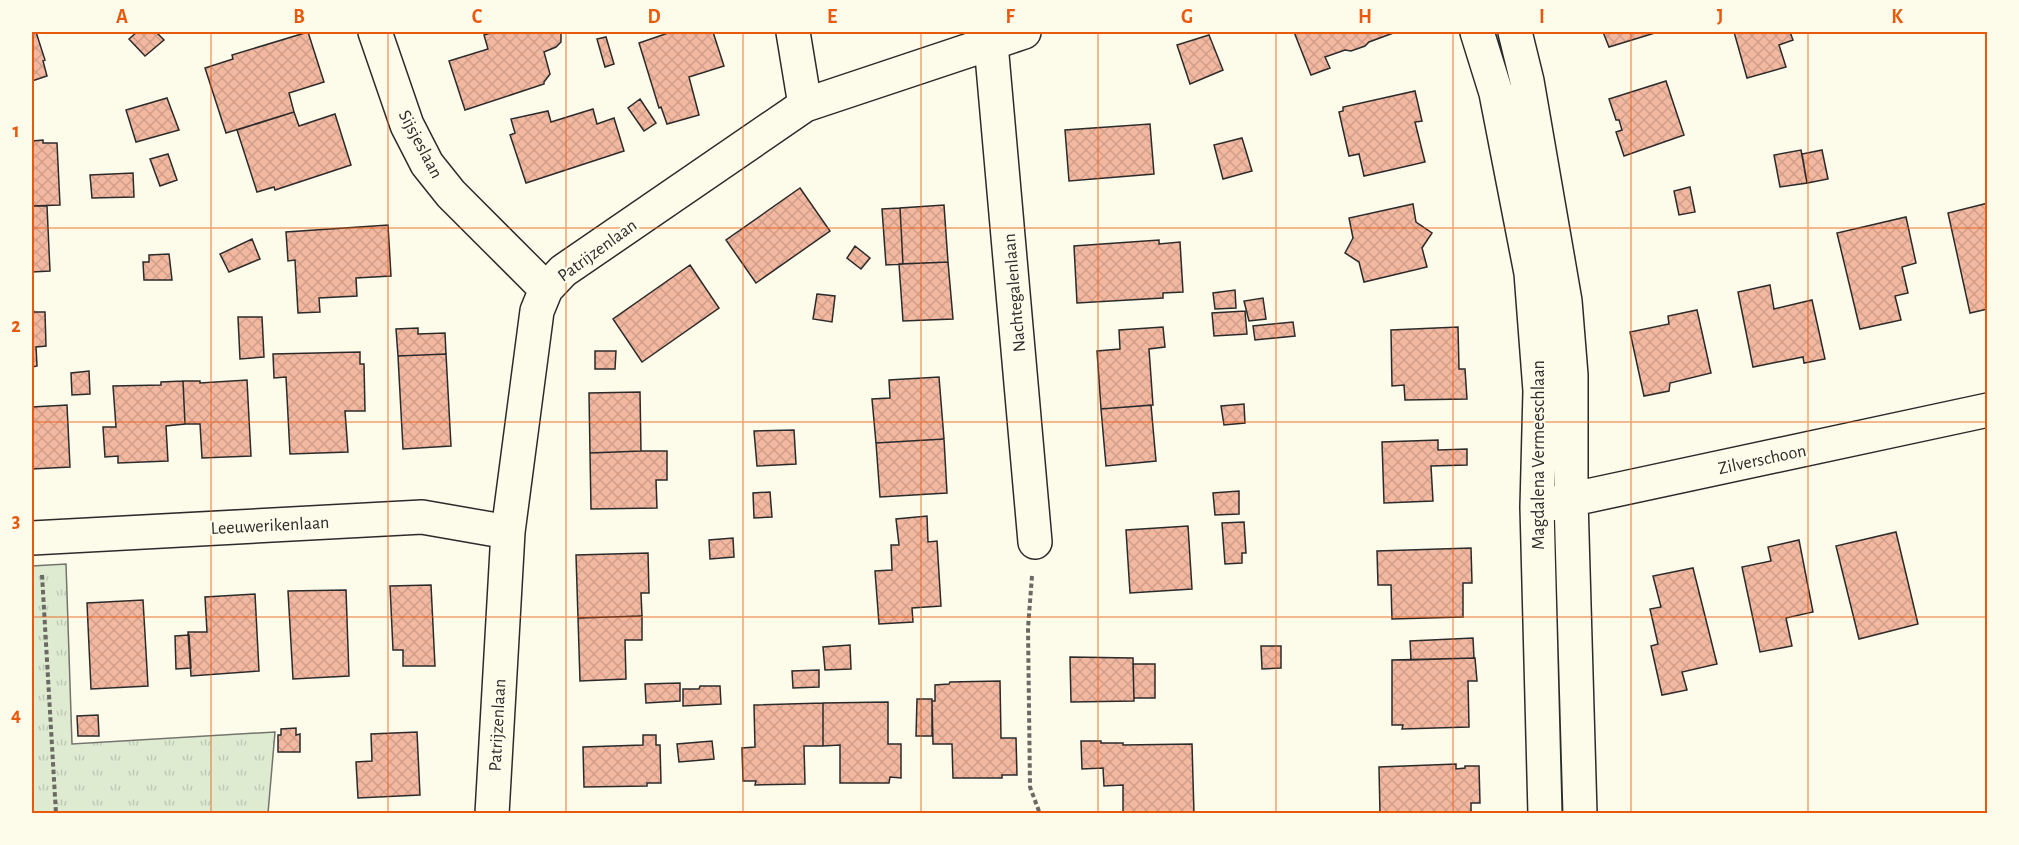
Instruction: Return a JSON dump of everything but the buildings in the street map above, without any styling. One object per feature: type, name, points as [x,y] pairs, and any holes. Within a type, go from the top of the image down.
[{"type":"street","name":"Sijsjeslaan","points":[[375,32],[407,125],[427,164],[451,194],[546,289]]},
{"type":"street","points":[[793,32],[806,105]]},
{"type":"street","name":"Patrijzenlaan","points":[[492,813],[508,532],[537,312],[546,289],[563,272],[806,105],[1024,32]]},
{"type":"street","name":"Magdalena Vermeeschlaan","points":[[1476,32],[1496,93],[1531,273],[1540,392],[1537,507],[1545,813]]},
{"type":"street","name":"Magdalena Vermeeschlaan","points":[[1515,32],[1527,81],[1565,301],[1571,375],[1571,500],[1580,813]]},
{"type":"street","name":"Nachtegalenlaan","points":[[991,44],[1035,542]]},
{"type":"street","name":"Zilverschoon","points":[[1537,507],[1988,410]]},
{"type":"street","name":"Leeuwerikenlaan","points":[[35,538],[422,517],[508,532]]},
{"type":"path","points":[[35,538],[56,813]]},
{"type":"path","points":[[1035,542],[1028,628],[1030,787],[1040,813]]},
{"type":"green space","points":[[66,564],[72,744],[275,732],[268,813],[32,813],[32,566]]},
{"type":"waterway","points":[[1497,32],[1512,92]]},
{"type":"waterway","points":[[1557,659],[1563,814]]}]
